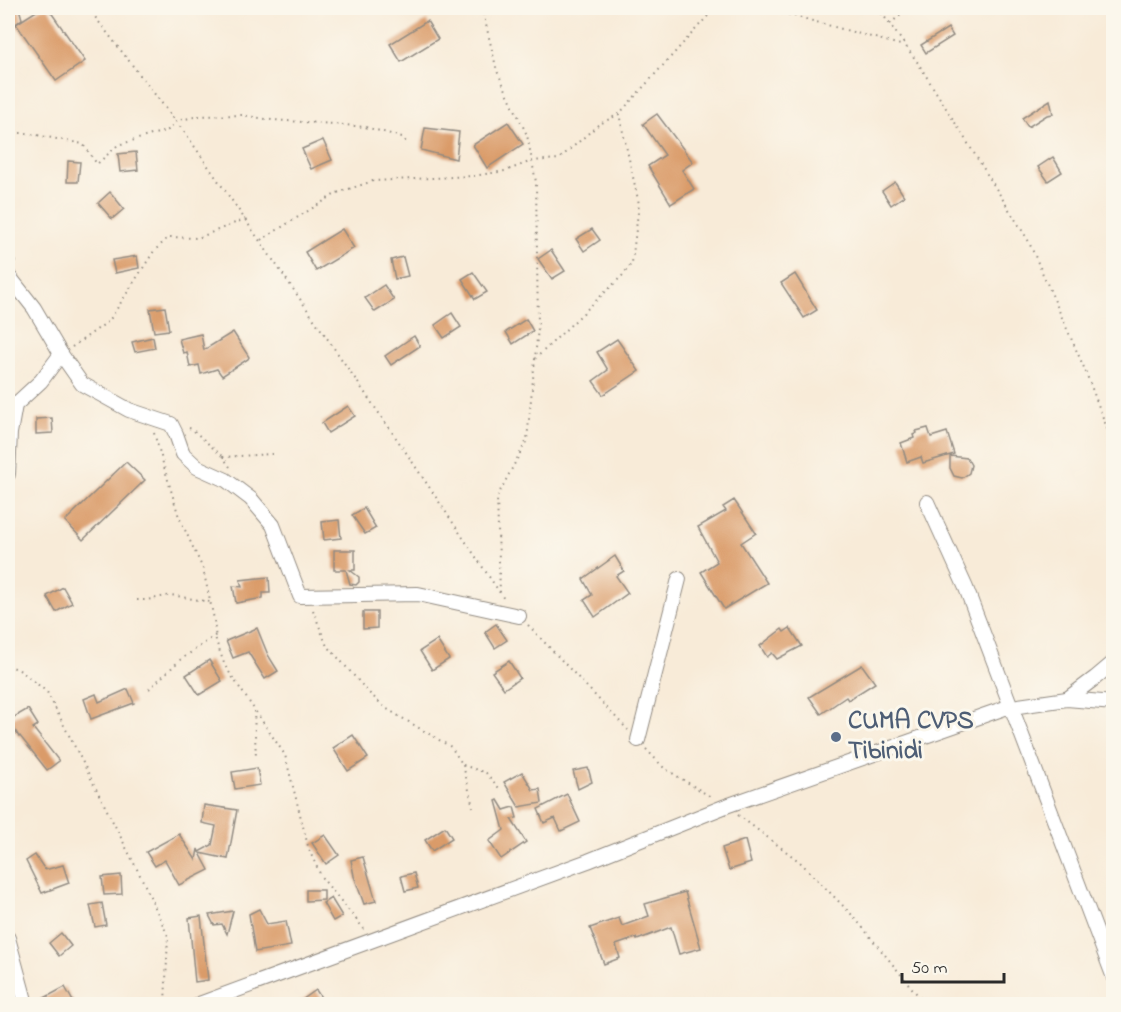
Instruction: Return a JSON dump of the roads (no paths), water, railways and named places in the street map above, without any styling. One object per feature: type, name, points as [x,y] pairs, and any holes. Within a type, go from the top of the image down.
[{"type":"street","points":[[12,272],[61,354],[82,384],[129,410],[171,424],[183,454],[197,466],[226,480],[251,499],[273,525],[300,596],[418,594],[519,616]]},
{"type":"street","points":[[8,474],[10,433],[15,405],[41,381],[61,354]]},
{"type":"street","points":[[927,502],[966,588],[1113,978]]},
{"type":"street","points":[[638,740],[679,579]]},
{"type":"street","points":[[1067,699],[1113,662]]},
{"type":"street","points":[[199,1005],[577,865],[726,806],[1011,707],[1067,699],[1113,703]]},
{"type":"street","points":[[8,938],[26,1005]]},
{"type":"place","name":"CUMA CVPS Tibinidi","points":[[836,737]]}]
